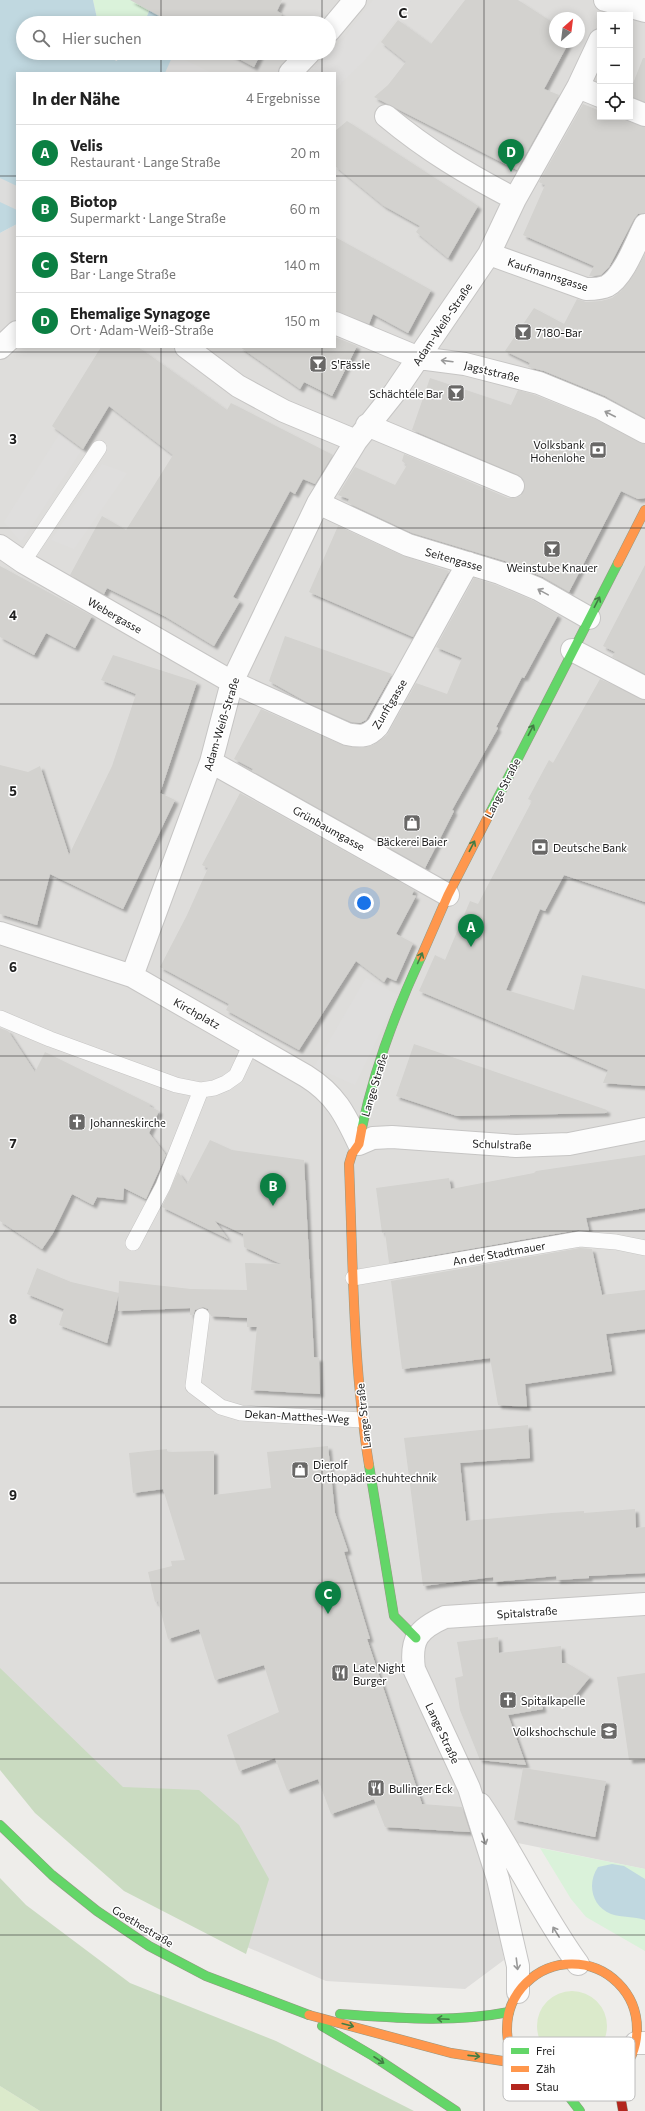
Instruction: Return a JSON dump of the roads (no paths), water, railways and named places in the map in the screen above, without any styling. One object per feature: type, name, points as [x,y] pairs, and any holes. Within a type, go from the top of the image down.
[{"type":"main road","name":"Lange Straße","points":[[416,1638],[394,1616],[362,1420],[353,1278],[349,1164],[352,1154],[359,1144],[368,1098],[404,994],[448,895],[572,650],[645,510]]},
{"type":"main road","name":"Goethestraße","points":[[0,1825],[52,1875],[97,1911],[149,1946],[206,1976],[297,2012],[451,2053],[503,2061]]},
{"type":"main road","points":[[508,2037],[509,2012],[518,1992],[540,1972],[558,1965],[578,1964],[601,1971],[618,1983],[631,2000],[641,2043],[635,2052]]},
{"type":"main road","points":[[297,2012],[373,2056],[456,2111]]},
{"type":"main road","name":"Goethestraße","points":[[297,2012],[451,2020],[489,2017],[509,2012]]},
{"type":"main road","points":[[572,2101],[580,2111]]},
{"type":"main road","points":[[621,2101],[623,2111]]},
{"type":"street","points":[[336,23],[355,0]]},
{"type":"street","points":[[611,6],[645,11]]},
{"type":"street","name":"Adam-Weiß-Straße","points":[[132,976],[211,762],[232,682],[318,503],[362,433],[395,392],[489,254],[515,198],[578,87],[597,46]]},
{"type":"street","points":[[291,72],[302,60]]},
{"type":"street","points":[[578,87],[597,95]]},
{"type":"street","points":[[633,110],[645,115]]},
{"type":"street","points":[[386,116],[418,142],[461,170],[515,198]]},
{"type":"street","name":"Kaufmannsgasse","points":[[489,254],[586,289],[597,289],[607,286],[618,278],[645,225]]},
{"type":"street","name":"Jagststraße","points":[[336,323],[419,358],[465,364],[539,383],[600,408],[645,432]]},
{"type":"street","points":[[0,348],[16,333]]},
{"type":"street","points":[[187,348],[238,386],[284,411],[362,433],[513,486]]},
{"type":"street","name":"Seitengasse","points":[[318,503],[408,545],[438,556],[500,573],[538,589],[589,618]]},
{"type":"street","name":"Webergasse","points":[[0,546],[24,562],[232,682]]},
{"type":"street","name":"Zunftgasse","points":[[232,682],[347,734],[360,737],[370,734],[378,726],[468,563]]},
{"type":"street","points":[[572,650],[645,688]]},
{"type":"street","name":"Grünbaumgasse","points":[[211,762],[448,895]]},
{"type":"street","name":"Kirchplatz","points":[[0,933],[132,976],[251,1044],[322,1086],[336,1101],[359,1144]]},
{"type":"street","name":"Schulstraße","points":[[359,1144],[374,1138],[392,1136],[516,1146],[569,1144],[645,1129]]},
{"type":"street","name":"Spitalstraße","points":[[416,1638],[428,1624],[445,1617],[645,1604]]},
{"type":"street","name":"Lange Straße","points":[[416,1638],[412,1652],[414,1669],[469,1788],[502,1894],[518,1966],[518,1992]]},
{"type":"street","name":"Lange Straße","points":[[469,1788],[497,1830],[542,1910],[578,1964]]},
{"type":"lane","points":[[24,562],[99,448]]},
{"type":"lane","points":[[0,1018],[50,1039],[176,1085],[201,1090],[214,1088],[226,1083],[236,1076],[251,1044]]},
{"type":"lane","points":[[133,1242],[163,1186],[201,1090]]},
{"type":"lane","name":"An der Stadtmauer","points":[[353,1278],[580,1239],[616,1242],[645,1248]]},
{"type":"lane","name":"Dekan-Matthes-Weg","points":[[202,1316],[193,1386],[221,1407],[240,1413],[362,1420]]},
{"type":"water","points":[[0,0],[93,0],[96,16],[16,16],[16,60],[171,60],[165,72],[16,72],[16,225],[0,233]]},
{"type":"water","points":[[154,0],[177,16],[147,16]]},
{"type":"water","points":[[612,1864],[624,1866],[645,1879],[645,1920],[611,1914],[599,1906],[595,1900],[592,1887],[595,1873],[598,1867]]},
{"type":"place","name":"Ehemalige Synagoge","points":[[511,172]]},
{"type":"place","name":"7180-Bar","points":[[523,332]]},
{"type":"place","name":"S'Fässle","points":[[318,364]]},
{"type":"place","name":"Schächtele Bar","points":[[456,393]]},
{"type":"place","name":"Volksbank Hohenlohe","points":[[598,450]]},
{"type":"place","name":"Weinstube Knauer","points":[[552,549]]},
{"type":"place","name":"Bäckerei Baier","points":[[412,823]]},
{"type":"place","name":"Deutsche Bank","points":[[540,847]]},
{"type":"place","name":"Velis","points":[[471,947]]},
{"type":"place","name":"Johanneskirche","points":[[77,1122]]},
{"type":"place","name":"Biotop","points":[[273,1206]]},
{"type":"place","name":"Dierolf Orthopädieschuhtechnik","points":[[300,1470]]},
{"type":"place","name":"Stern","points":[[328,1614]]},
{"type":"place","name":"Late Night Burger","points":[[340,1673]]},
{"type":"place","name":"Spitalkapelle","points":[[508,1700]]},
{"type":"place","name":"Volkshochschule","points":[[609,1731]]},
{"type":"place","name":"Bullinger Eck","points":[[376,1788]]}]
